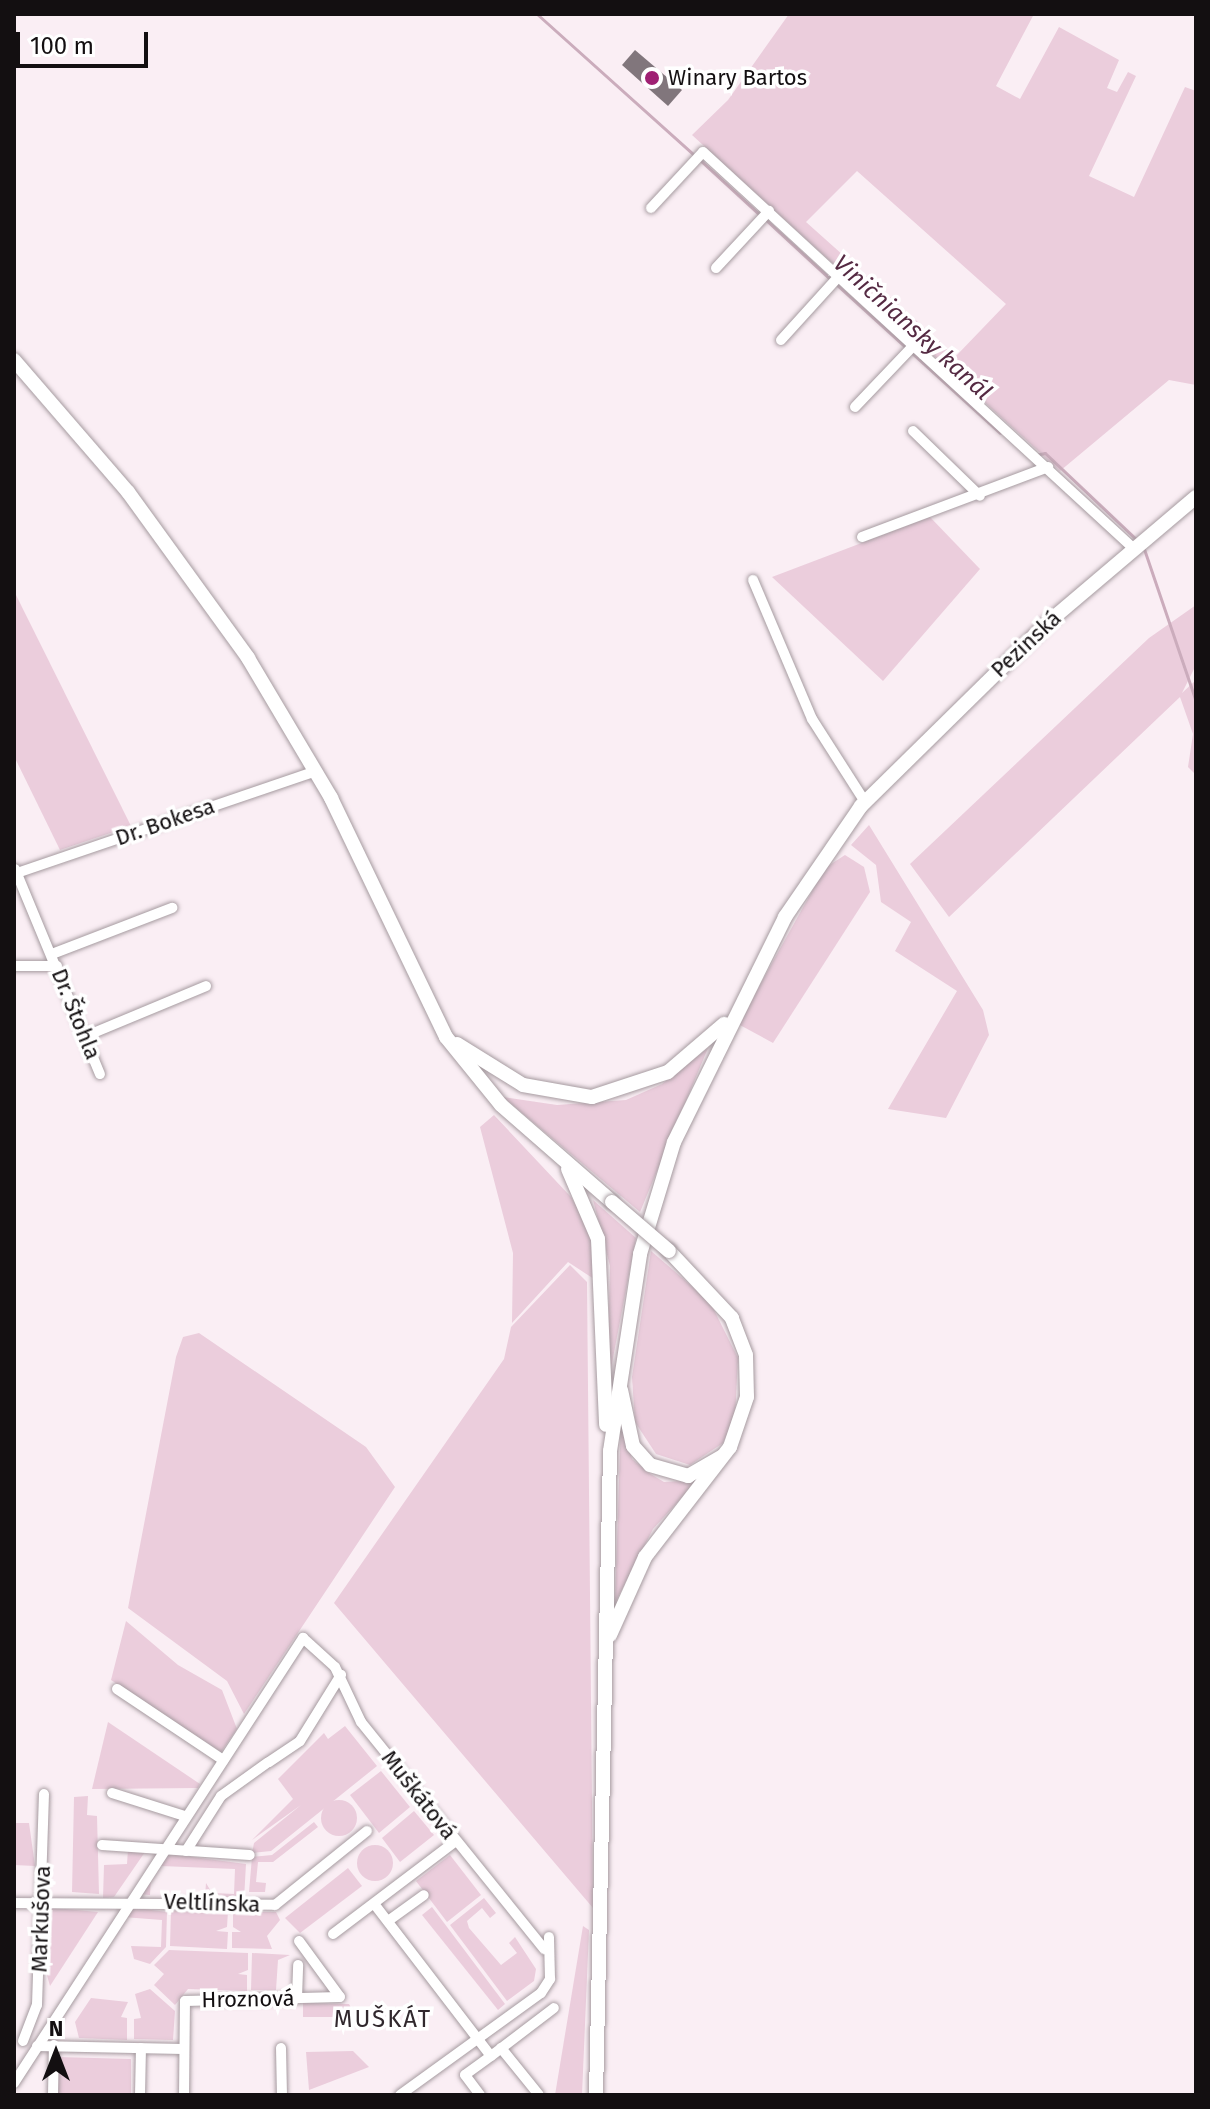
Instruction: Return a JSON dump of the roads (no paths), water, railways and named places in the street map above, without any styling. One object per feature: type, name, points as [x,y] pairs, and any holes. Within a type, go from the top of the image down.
[{"type":"main road","points":[[14,360],[181,562],[316,771],[446,1037],[501,1105],[669,1251],[720,1300],[744,1346],[747,1397],[730,1447],[649,1550],[607,1642]]},
{"type":"main road","name":"Pezinská","points":[[610,1451],[618,1374],[663,1177],[733,1015],[785,917],[865,802],[1137,543],[1196,497]]},
{"type":"main road","points":[[446,1037],[523,1085],[592,1097],[668,1072],[733,1015]]},
{"type":"main road","points":[[564,1161],[598,1239],[610,1451],[596,2095]]},
{"type":"main road","points":[[618,1374],[630,1435],[650,1465],[688,1476],[730,1447]]},
{"type":"street","points":[[651,208],[703,152],[1048,467],[1137,543]]},
{"type":"street","points":[[716,268],[769,211]]},
{"type":"street","points":[[781,340],[839,276]]},
{"type":"street","points":[[855,407],[915,344]]},
{"type":"street","points":[[913,431],[980,496]]},
{"type":"street","points":[[862,537],[959,504],[1048,467]]},
{"type":"street","points":[[753,580],[812,719],[865,802]]},
{"type":"street","name":"Dr. Bokesa","points":[[15,871],[316,771]]},
{"type":"street","name":"Dr. Štohla","points":[[15,871],[100,1074]]},
{"type":"street","points":[[52,954],[172,908]]},
{"type":"street","points":[[14,966],[57,966]]},
{"type":"street","points":[[86,1036],[206,986]]},
{"type":"street","name":"Muškátová","points":[[223,1760],[303,1638],[341,1675],[361,1722],[544,1949]]},
{"type":"street","points":[[186,1851],[221,1796],[300,1741],[341,1675]]},
{"type":"street","points":[[14,2083],[112,1924],[223,1760],[117,1689]]},
{"type":"street","points":[[112,1793],[185,1816]]},
{"type":"street","name":"Markušova","points":[[23,2041],[37,2005],[44,1794]]},
{"type":"street","name":"Veltlínska","points":[[14,1903],[100,1904],[127,1901],[275,1905],[367,1831]]},
{"type":"street","points":[[333,1934],[456,1841]]},
{"type":"street","points":[[102,1845],[250,1855]]},
{"type":"street","points":[[388,1921],[424,1895]]},
{"type":"street","points":[[100,1904],[112,1924]]},
{"type":"street","points":[[375,1905],[491,2056]]},
{"type":"street","points":[[400,2095],[480,2041],[547,1985],[544,1949],[549,1937]]},
{"type":"street","name":"Hroznová","points":[[183,2049],[185,2001],[340,1997],[299,1941]]},
{"type":"street","points":[[297,1998],[298,1965]]},
{"type":"street","points":[[480,2095],[465,2075],[554,2008]]},
{"type":"street","points":[[53,2095],[54,2045]]},
{"type":"street","points":[[37,2046],[183,2049],[184,2095]]},
{"type":"street","points":[[140,2095],[141,2048]]},
{"type":"street","points":[[281,2048],[282,2095]]},
{"type":"street","points":[[501,2048],[539,2095]]},
{"type":"street","points":[[14,2055],[27,2062]]},
{"type":"street","points":[[471,2082],[471,2095]]},
{"type":"waterway","name":"Viničniansky kanál","points":[[537,14],[695,156]]},
{"type":"waterway","name":"Viničniansky kanál","points":[[701,161],[760,215]]},
{"type":"waterway","name":"Viničniansky kanál","points":[[766,220],[831,280]]},
{"type":"waterway","name":"Viničniansky kanál","points":[[837,285],[1000,433]]},
{"type":"waterway","name":"Viničniansky kanál","points":[[1035,455],[1045,453],[1137,540]]},
{"type":"waterway","name":"Viničniansky kanál","points":[[1144,549],[1196,702]]},
{"type":"place","name":"Winary Bartos","points":[[652,78]]},
{"type":"district","name":"MUŠKÁT","points":[[383,2020]]}]
